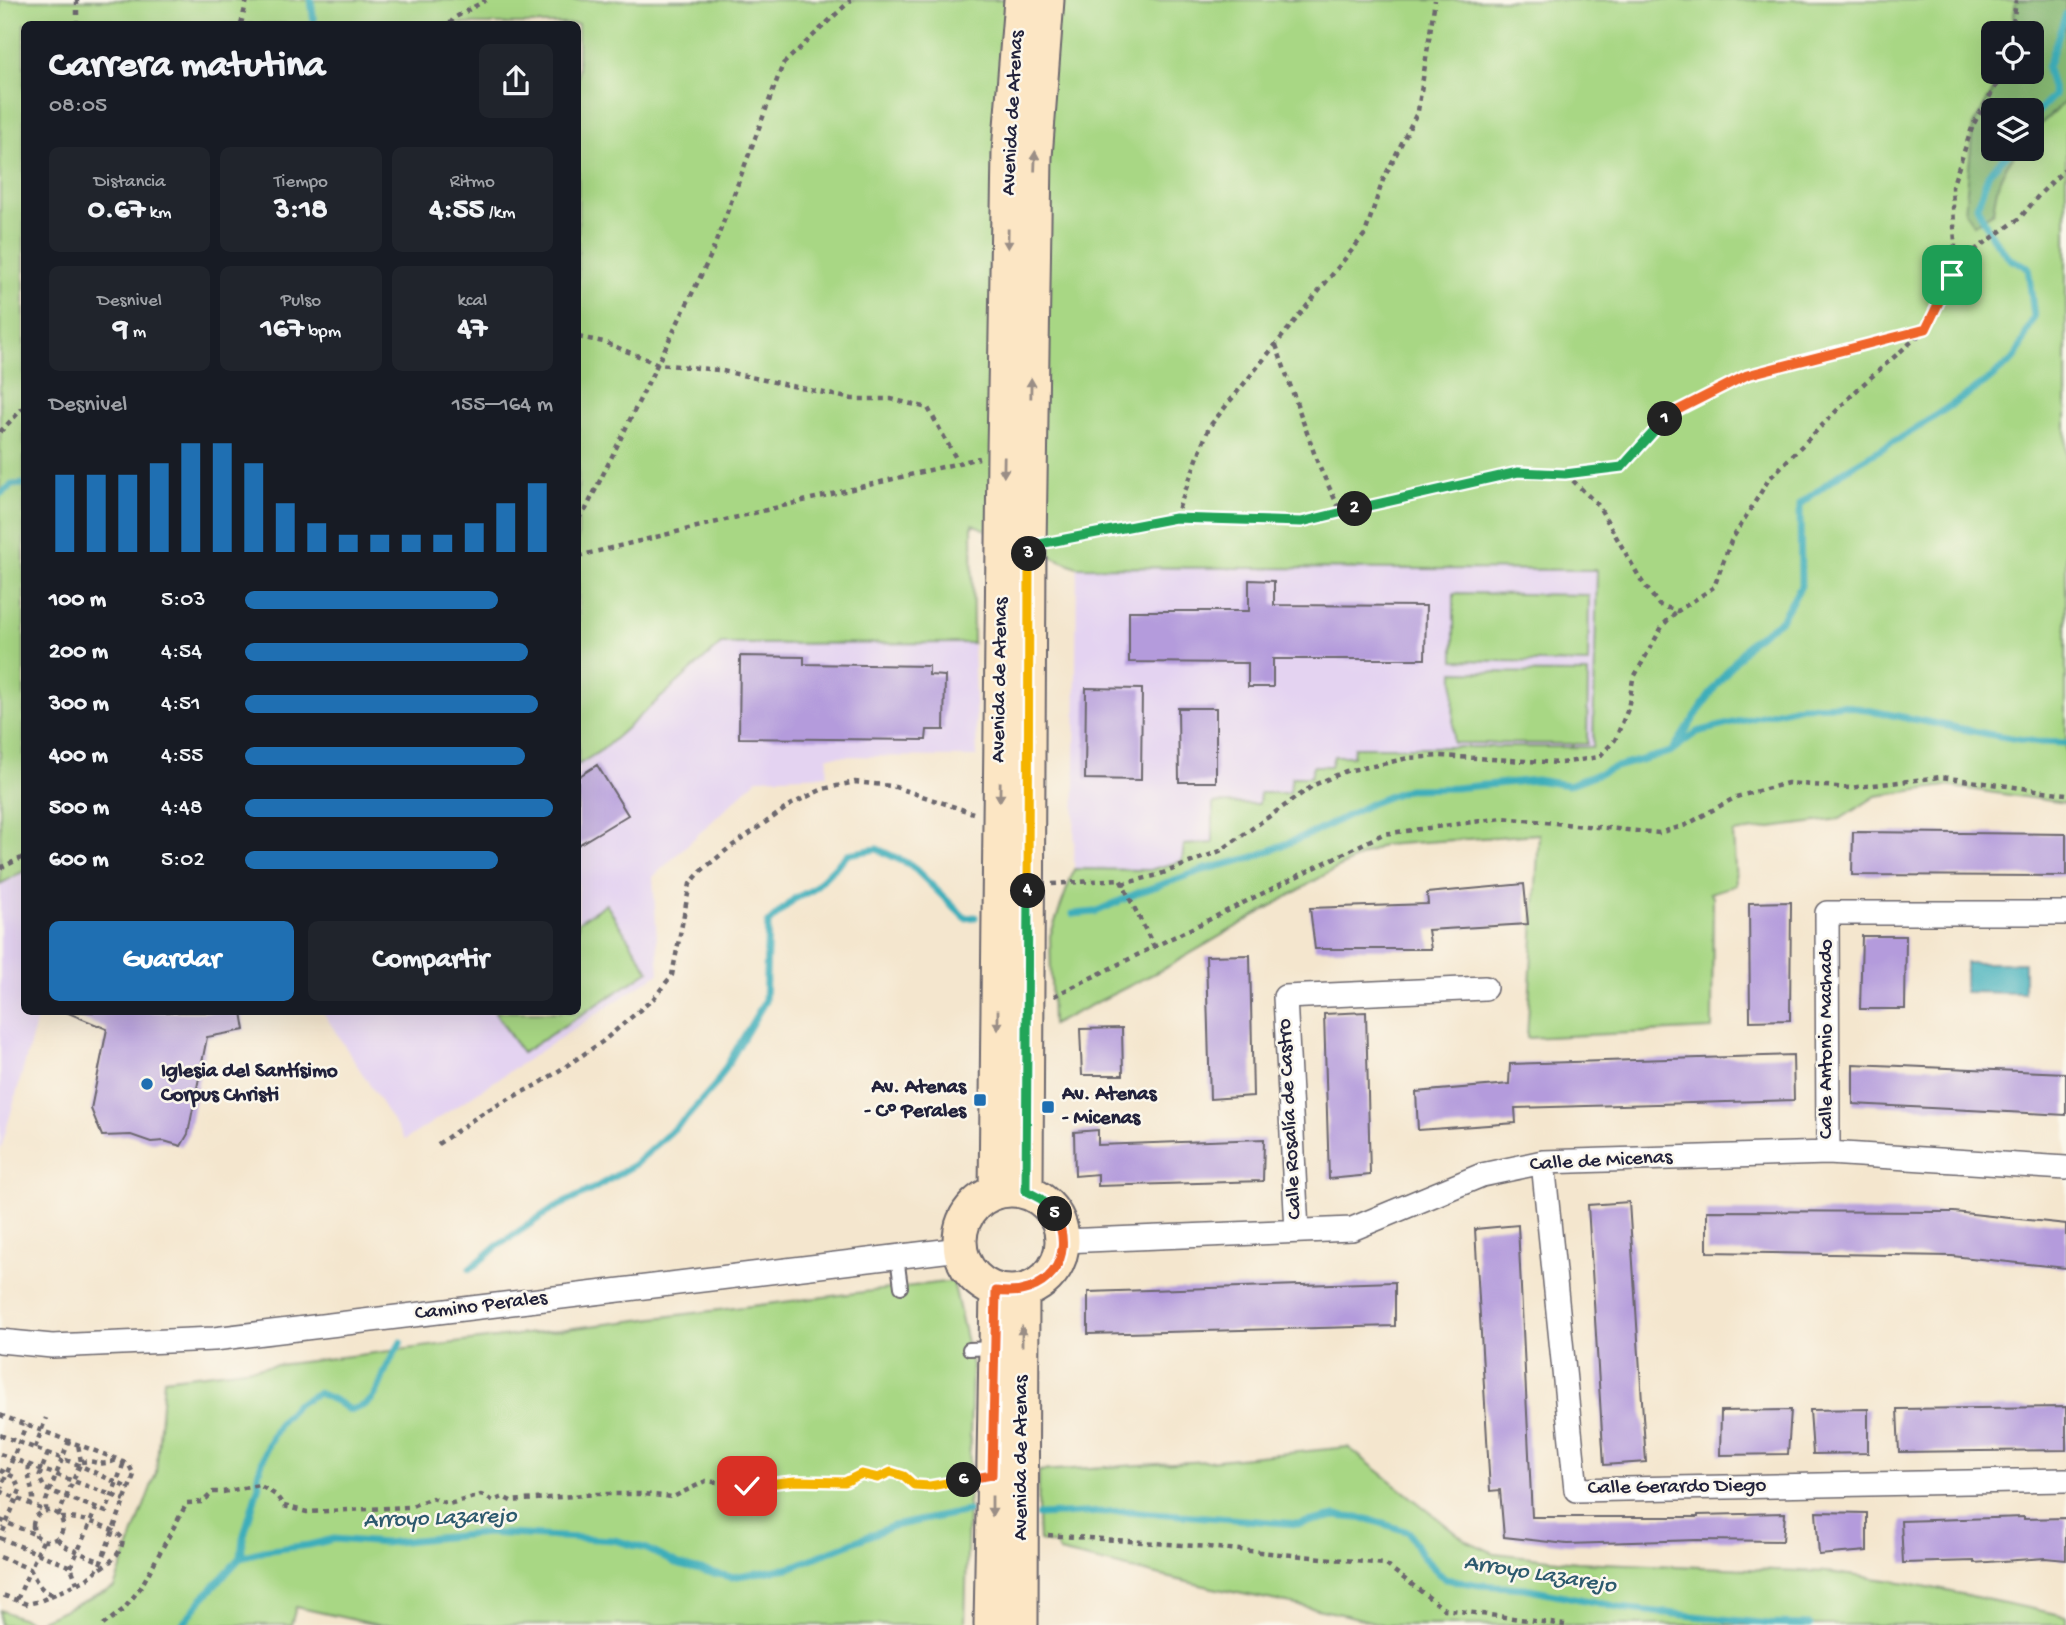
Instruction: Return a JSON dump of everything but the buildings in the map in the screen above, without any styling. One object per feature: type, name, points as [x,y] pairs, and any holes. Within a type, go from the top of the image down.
[{"type":"main road","name":"Avenida de Atenas","points":[[1011,1192],[1004,453],[1009,152],[1021,0]]},
{"type":"main road","name":"Avenida de Atenas","points":[[1011,1192],[1029,546],[1035,158],[1047,0]]},
{"type":"main road","points":[[1011,1192],[1041,1199],[1053,1210],[1063,1241],[1056,1268],[1047,1279],[1035,1287],[1009,1291],[983,1285],[972,1275],[964,1263],[960,1249],[960,1231],[967,1214],[980,1200],[1011,1192]]},
{"type":"main road","name":"Avenida de Atenas","points":[[991,1625],[992,1475],[982,1348],[1009,1291]]},
{"type":"main road","name":"Avenida de Atenas","points":[[1009,1291],[1022,1534],[1021,1625]]},
{"type":"street","name":"Calle Antonio Machado","points":[[1828,1153],[1827,913],[2066,913]]},
{"type":"street","name":"Calle Rosalía de Castro","points":[[1297,1231],[1285,997],[1485,988]]},
{"type":"street","name":"Calle de Micenas","points":[[1063,1241],[1352,1229],[1482,1175],[1543,1162],[1828,1153],[2066,1168]]},
{"type":"street","name":"Calle Gerardo Diego","points":[[1543,1162],[1576,1490],[2066,1480]]},
{"type":"street","name":"Camino Perales","points":[[0,1341],[52,1346],[214,1339],[960,1249]]},
{"type":"lane","points":[[897,1257],[901,1287]]},
{"type":"path","points":[[77,0],[78,21]]},
{"type":"path","points":[[242,21],[247,0]]},
{"type":"path","points":[[452,21],[486,0]]},
{"type":"path","points":[[581,515],[711,255],[783,64],[851,0]]},
{"type":"path","points":[[1175,518],[1209,427],[1365,234],[1383,180],[1418,111],[1435,0]]},
{"type":"path","points":[[2013,21],[2016,0]]},
{"type":"path","points":[[1952,275],[1955,244],[1952,187],[1973,125],[1997,84]]},
{"type":"path","points":[[1122,884],[1158,876],[1220,851],[1314,785],[1346,771],[1408,758],[1441,756],[1561,762],[1599,757],[1615,740],[1628,709],[1633,679],[1663,625],[1678,611],[1714,587],[1731,541],[1769,479],[1860,387],[1926,329],[1961,260],[2020,218],[2066,168]]},
{"type":"path","points":[[1029,546],[1175,518],[1301,522],[1518,472],[1565,474],[1622,467],[1670,414],[1747,375],[1926,329]]},
{"type":"path","points":[[581,338],[604,342],[658,364],[718,370],[852,399],[891,399],[928,408],[958,462]]},
{"type":"path","points":[[1275,345],[1318,464],[1341,512]]},
{"type":"path","points":[[0,432],[21,410]]},
{"type":"path","points":[[581,555],[1004,453]]},
{"type":"path","points":[[1565,474],[1598,505],[1641,580],[1659,605],[1678,611]]},
{"type":"path","points":[[1053,996],[1383,834],[1503,818],[1659,833],[1686,825],[1736,797],[1788,783],[1849,788],[1941,777],[2066,794]]},
{"type":"path","points":[[438,1144],[484,1112],[542,1082],[602,1042],[654,998],[672,975],[690,884],[729,848],[792,804],[823,789],[855,782],[892,786],[977,815]]},
{"type":"path","points":[[0,868],[21,858]]},
{"type":"path","points":[[1041,885],[1119,879],[1154,947]]},
{"type":"path","points":[[0,1415],[124,1462],[133,1470],[134,1475],[101,1562],[88,1579],[27,1604],[0,1594]]},
{"type":"path","points":[[35,1448],[46,1418]]},
{"type":"path","points":[[26,1425],[0,1491],[60,1517],[74,1517],[91,1522],[120,1535],[123,1545],[107,1565],[96,1571]]},
{"type":"path","points":[[0,1434],[80,1463],[130,1489]]},
{"type":"path","points":[[46,1511],[46,1501],[69,1441]]},
{"type":"path","points":[[0,1520],[43,1541],[57,1539],[63,1530],[60,1517],[66,1497],[80,1463],[78,1444]]},
{"type":"path","points":[[48,1453],[39,1478],[45,1489],[106,1512],[124,1462]]},
{"type":"path","points":[[0,1454],[125,1500]]},
{"type":"path","points":[[80,1463],[85,1461],[104,1465],[117,1459]]},
{"type":"path","points":[[29,1465],[28,1479],[34,1497],[33,1504]]},
{"type":"path","points":[[0,1470],[14,1477],[20,1490],[0,1539],[71,1567],[78,1583]]},
{"type":"path","points":[[103,1625],[124,1609],[141,1587],[187,1503],[203,1502],[213,1492],[259,1485],[276,1495],[284,1506],[307,1512],[409,1507],[432,1499],[449,1504],[481,1495],[493,1501],[503,1497],[511,1500],[597,1494],[673,1497],[706,1481],[747,1486],[795,1481],[845,1482],[861,1474],[878,1478],[891,1472],[904,1476],[914,1485],[930,1486],[992,1475]]},
{"type":"path","points":[[71,1567],[96,1509]]},
{"type":"path","points":[[35,1535],[34,1520],[46,1511]]},
{"type":"path","points":[[1022,1534],[1385,1563],[1444,1609],[1565,1625]]},
{"type":"path","points":[[57,1539],[64,1546],[101,1562]]},
{"type":"path","points":[[17,1600],[43,1541]]},
{"type":"path","points":[[0,1557],[30,1569],[39,1586],[53,1594]]},
{"type":"shaded area","points":[[1077,567],[1598,570],[1593,747],[1354,748],[1354,756],[1334,756],[1331,766],[1290,793],[1260,793],[1259,804],[1213,844],[1182,861],[1149,870],[1074,869]]},
{"type":"shaded area","points":[[973,643],[977,757],[828,756],[827,775],[758,778],[653,877],[659,973],[405,1140],[325,1015],[581,1015],[581,763],[603,749],[721,644]]},
{"type":"shaded area","points":[[21,873],[21,1015],[38,1015],[0,1152],[0,884]]},
{"type":"green space","points":[[0,0],[2066,0],[2066,803],[1946,786],[1876,796],[1840,819],[1733,833],[1736,885],[1710,893],[1713,897],[1712,1029],[1527,1038],[1539,834],[1383,845],[1330,872],[1167,967],[1052,1025],[1050,936],[1074,869],[1149,870],[1182,861],[1184,845],[1213,843],[1213,803],[1259,804],[1260,793],[1289,793],[1292,777],[1311,777],[1313,766],[1331,766],[1334,756],[1353,756],[1354,747],[1593,747],[1597,570],[1077,567],[972,524],[973,643],[721,644],[603,749],[581,763],[581,21],[21,21],[21,873],[0,884]]},
{"type":"green space","points":[[2016,0],[2066,0],[2066,101],[2044,121],[2044,98],[1989,98],[1997,84],[2044,84],[2044,21],[2013,21]]},
{"type":"green space","points":[[1981,111],[1981,161],[2010,161],[2000,178],[1993,212],[1974,225],[1965,212],[1973,125]]},
{"type":"green space","points":[[1454,593],[1589,595],[1588,663],[1454,660]]},
{"type":"green space","points":[[1454,672],[1588,673],[1587,744],[1453,743]]},
{"type":"green space","points":[[606,904],[649,971],[581,1015],[581,920]]},
{"type":"green space","points":[[497,1015],[581,1015],[522,1053]]},
{"type":"green space","points":[[953,1281],[972,1365],[965,1625],[377,1625],[296,1607],[291,1625],[0,1625],[0,1610],[34,1623],[114,1588],[156,1473],[164,1379]]},
{"type":"green space","points":[[1348,1447],[1465,1540],[1494,1553],[1577,1562],[1827,1572],[1909,1583],[2066,1616],[2066,1625],[1384,1625],[1059,1552],[1056,1545],[1039,1541],[1039,1471],[1208,1461]]},
{"type":"water","points":[[1965,963],[2024,963],[2024,993],[1965,992]]},
{"type":"waterway","points":[[311,0],[314,21]]},
{"type":"waterway","points":[[2044,105],[2054,95],[2047,68],[2066,14]]},
{"type":"waterway","points":[[1674,748],[1715,687],[1750,642],[1781,620],[1801,586],[1800,504],[1845,470],[1912,431],[1985,383],[2015,358],[2034,317],[2028,267],[2010,259],[1992,237],[1977,206],[1989,173],[2001,161]]},
{"type":"waterway","points":[[0,494],[12,485],[21,484]]},
{"type":"waterway","points":[[1073,914],[1095,912],[1140,892],[1203,870],[1254,857],[1408,789],[1455,788],[1536,780],[1568,785],[1616,767],[1670,752],[1697,732],[1801,706],[1842,705],[1988,734],[2036,742],[2066,743]]},
{"type":"waterway","points":[[470,1269],[496,1247],[552,1209],[634,1165],[687,1117],[716,1084],[765,1001],[768,923],[794,899],[812,890],[848,854],[877,849],[911,865],[965,918],[975,917]]},
{"type":"waterway","points":[[241,1557],[243,1538],[259,1485],[258,1474],[268,1444],[280,1422],[297,1404],[318,1393],[349,1410],[366,1404],[375,1395],[401,1342]]},
{"type":"waterway","name":"Arroyo Lazarejo","points":[[182,1625],[241,1557],[334,1539],[384,1543],[487,1533],[614,1540],[647,1549],[679,1565],[731,1577],[789,1568],[893,1526],[968,1511]]},
{"type":"waterway","name":"Arroyo Lazarejo","points":[[1038,1515],[1127,1511],[1299,1524],[1335,1516],[1368,1519],[1409,1532],[1422,1556],[1445,1579],[1525,1588],[1629,1609],[1770,1624],[1810,1625]]},
{"type":"place","name":"Iglesia del Santísimo Corpus Christi","points":[[147,1084]]},
{"type":"place","name":"Av. Atenas - Cº Perales","points":[[980,1100]]},
{"type":"place","name":"Av. Atenas - Micenas","points":[[1048,1107]]},
{"type":"route","points":[[747,1486],[795,1481],[845,1482],[861,1474],[878,1478],[891,1472],[904,1476],[914,1485],[930,1486],[992,1475],[996,1291],[1023,1292],[1035,1287],[1047,1279],[1056,1268],[1061,1255],[1063,1241],[1053,1210],[1026,1191],[1029,546],[1175,518],[1301,522],[1518,472],[1565,474],[1622,467],[1670,414],[1747,375],[1926,329],[1952,275]]}]
